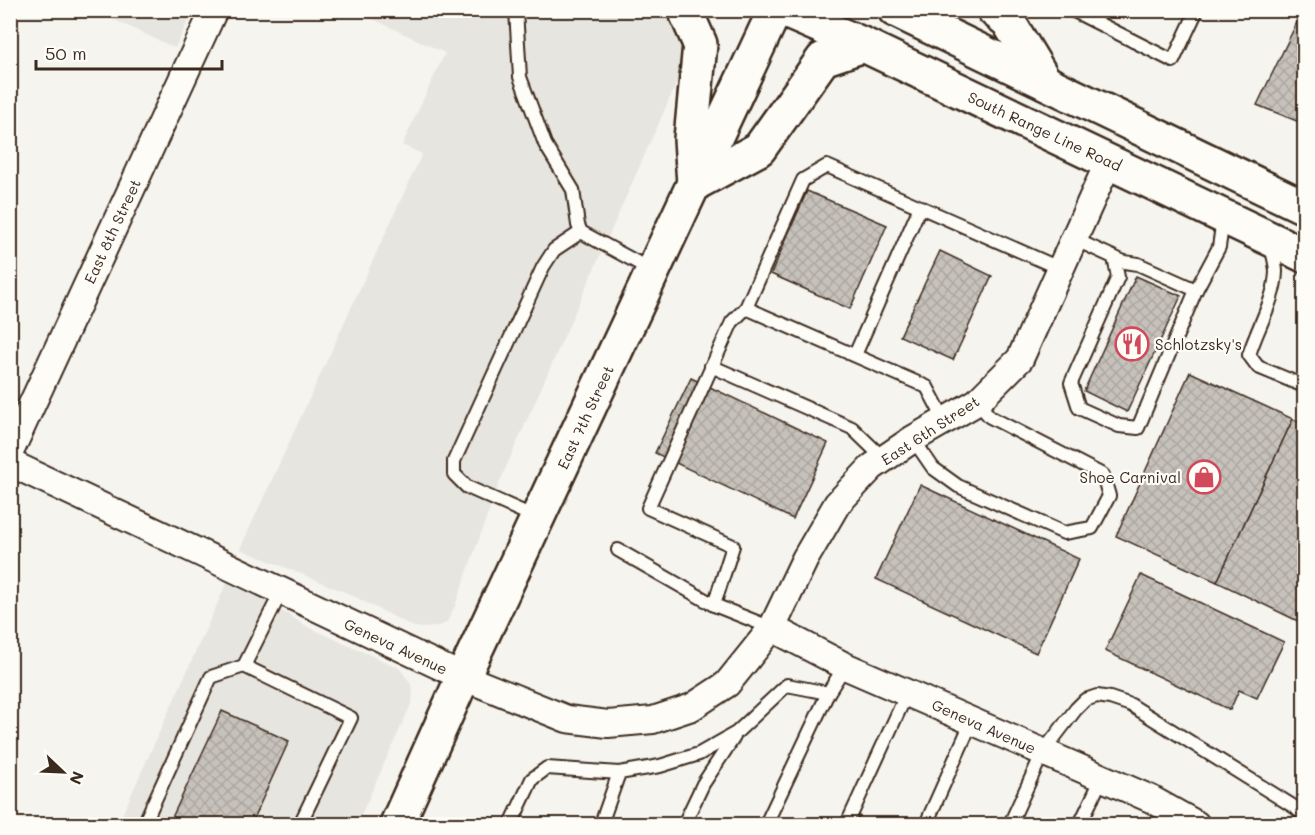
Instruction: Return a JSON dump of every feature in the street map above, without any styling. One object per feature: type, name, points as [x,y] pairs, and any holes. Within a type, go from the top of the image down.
[{"type":"main road","points":[[685,10],[700,44],[692,139],[694,184],[759,149],[823,59],[864,45]]},
{"type":"main road","name":"East 7th Street","points":[[397,825],[463,677],[775,10]]},
{"type":"main road","name":"South Range Line Road","points":[[783,10],[864,45],[1109,161],[1223,218],[1305,255]]},
{"type":"main road","points":[[895,10],[1305,207]]},
{"type":"main road","points":[[994,10],[1008,21],[1045,82]]},
{"type":"street","name":"East 8th Street","points":[[10,452],[214,10]]},
{"type":"street","name":"East 6th Street","points":[[772,628],[805,559],[837,504],[872,467],[913,439],[977,402],[1020,359],[1109,161]]},
{"type":"street","name":"Geneva Avenue","points":[[10,463],[463,677],[567,719],[608,724],[653,720],[692,707],[727,684],[772,628],[845,666],[1151,799],[1181,821]]},
{"type":"lane","points":[[516,10],[520,77],[546,144],[573,190],[581,232],[653,271]]},
{"type":"lane","points":[[1072,10],[1173,61],[1197,10]]},
{"type":"lane","points":[[714,605],[733,546],[648,508],[711,366],[732,322],[746,308],[803,180],[827,166],[1060,269]]},
{"type":"lane","points":[[855,356],[920,207]]},
{"type":"lane","points":[[1114,258],[1118,277],[1071,383],[1079,408],[1119,426],[1138,428],[1196,290],[1219,247],[1223,218]]},
{"type":"lane","points":[[537,518],[467,487],[454,474],[454,461],[543,267],[554,250],[581,232]]},
{"type":"lane","points":[[1269,238],[1276,270],[1273,291],[1249,355],[1258,367],[1305,386]]},
{"type":"lane","points":[[1074,239],[1114,258],[1138,264],[1196,290]]},
{"type":"lane","points":[[746,308],[927,387],[945,421]]},
{"type":"lane","points":[[711,366],[852,428],[884,459]]},
{"type":"lane","points":[[913,439],[933,468],[958,486],[1064,533],[1092,528],[1109,496],[1104,475],[990,417],[977,402]]},
{"type":"lane","name":"Geneva Avenue","points":[[618,550],[714,605],[772,628]]},
{"type":"lane","points":[[244,666],[282,592]]},
{"type":"lane","points":[[144,825],[211,676],[244,666],[351,718],[300,825]]},
{"type":"lane","points":[[766,825],[828,693],[845,666]]},
{"type":"lane","points":[[684,825],[702,784],[736,733],[787,685],[828,693]]},
{"type":"lane","points":[[847,825],[907,693]]},
{"type":"lane","points":[[1010,825],[1043,752],[1076,709],[1085,700],[1097,696],[1131,705],[1296,808],[1305,816]]},
{"type":"lane","points":[[926,825],[972,721]]},
{"type":"lane","points":[[511,825],[532,779],[547,768],[619,773],[660,766],[699,754],[736,733]]},
{"type":"lane","points":[[601,825],[619,773]]},
{"type":"lane","points":[[1080,825],[1102,778]]},
{"type":"shaded area","points":[[193,10],[175,48],[95,11]]},
{"type":"shaded area","points":[[356,11],[669,11],[684,39],[683,62],[677,82],[499,483],[455,606],[447,622],[440,626],[425,628],[414,627],[345,592],[240,549],[422,154],[402,145],[445,53]]},
{"type":"shaded area","points":[[228,580],[308,627],[399,668],[410,682],[413,692],[412,702],[357,824],[118,824]]},
{"type":"building","points":[[1304,10],[1304,124],[1257,105]]},
{"type":"building","points":[[807,191],[887,225],[850,309],[771,274]]},
{"type":"building","points":[[940,251],[992,276],[953,360],[900,336]]},
{"type":"building","name":"Schlotzsky's","points":[[1136,276],[1181,296],[1127,412],[1084,391]]},
{"type":"building","name":"Shoe Carnival","points":[[1190,372],[1293,419],[1217,582],[1116,536]]},
{"type":"building","points":[[691,378],[828,443],[793,519],[655,453]]},
{"type":"building","points":[[1293,419],[1304,424],[1304,624],[1217,582]]},
{"type":"building","points":[[920,485],[1079,559],[1036,653],[876,579]]},
{"type":"building","points":[[1141,575],[1284,642],[1257,698],[1239,690],[1230,710],[1105,651]]},
{"type":"building","points":[[222,711],[289,741],[251,824],[169,824]]},
{"type":"place","name":"Schlotzsky's","points":[[1132,344]]},
{"type":"place","name":"Shoe Carnival","points":[[1204,477]]}]
